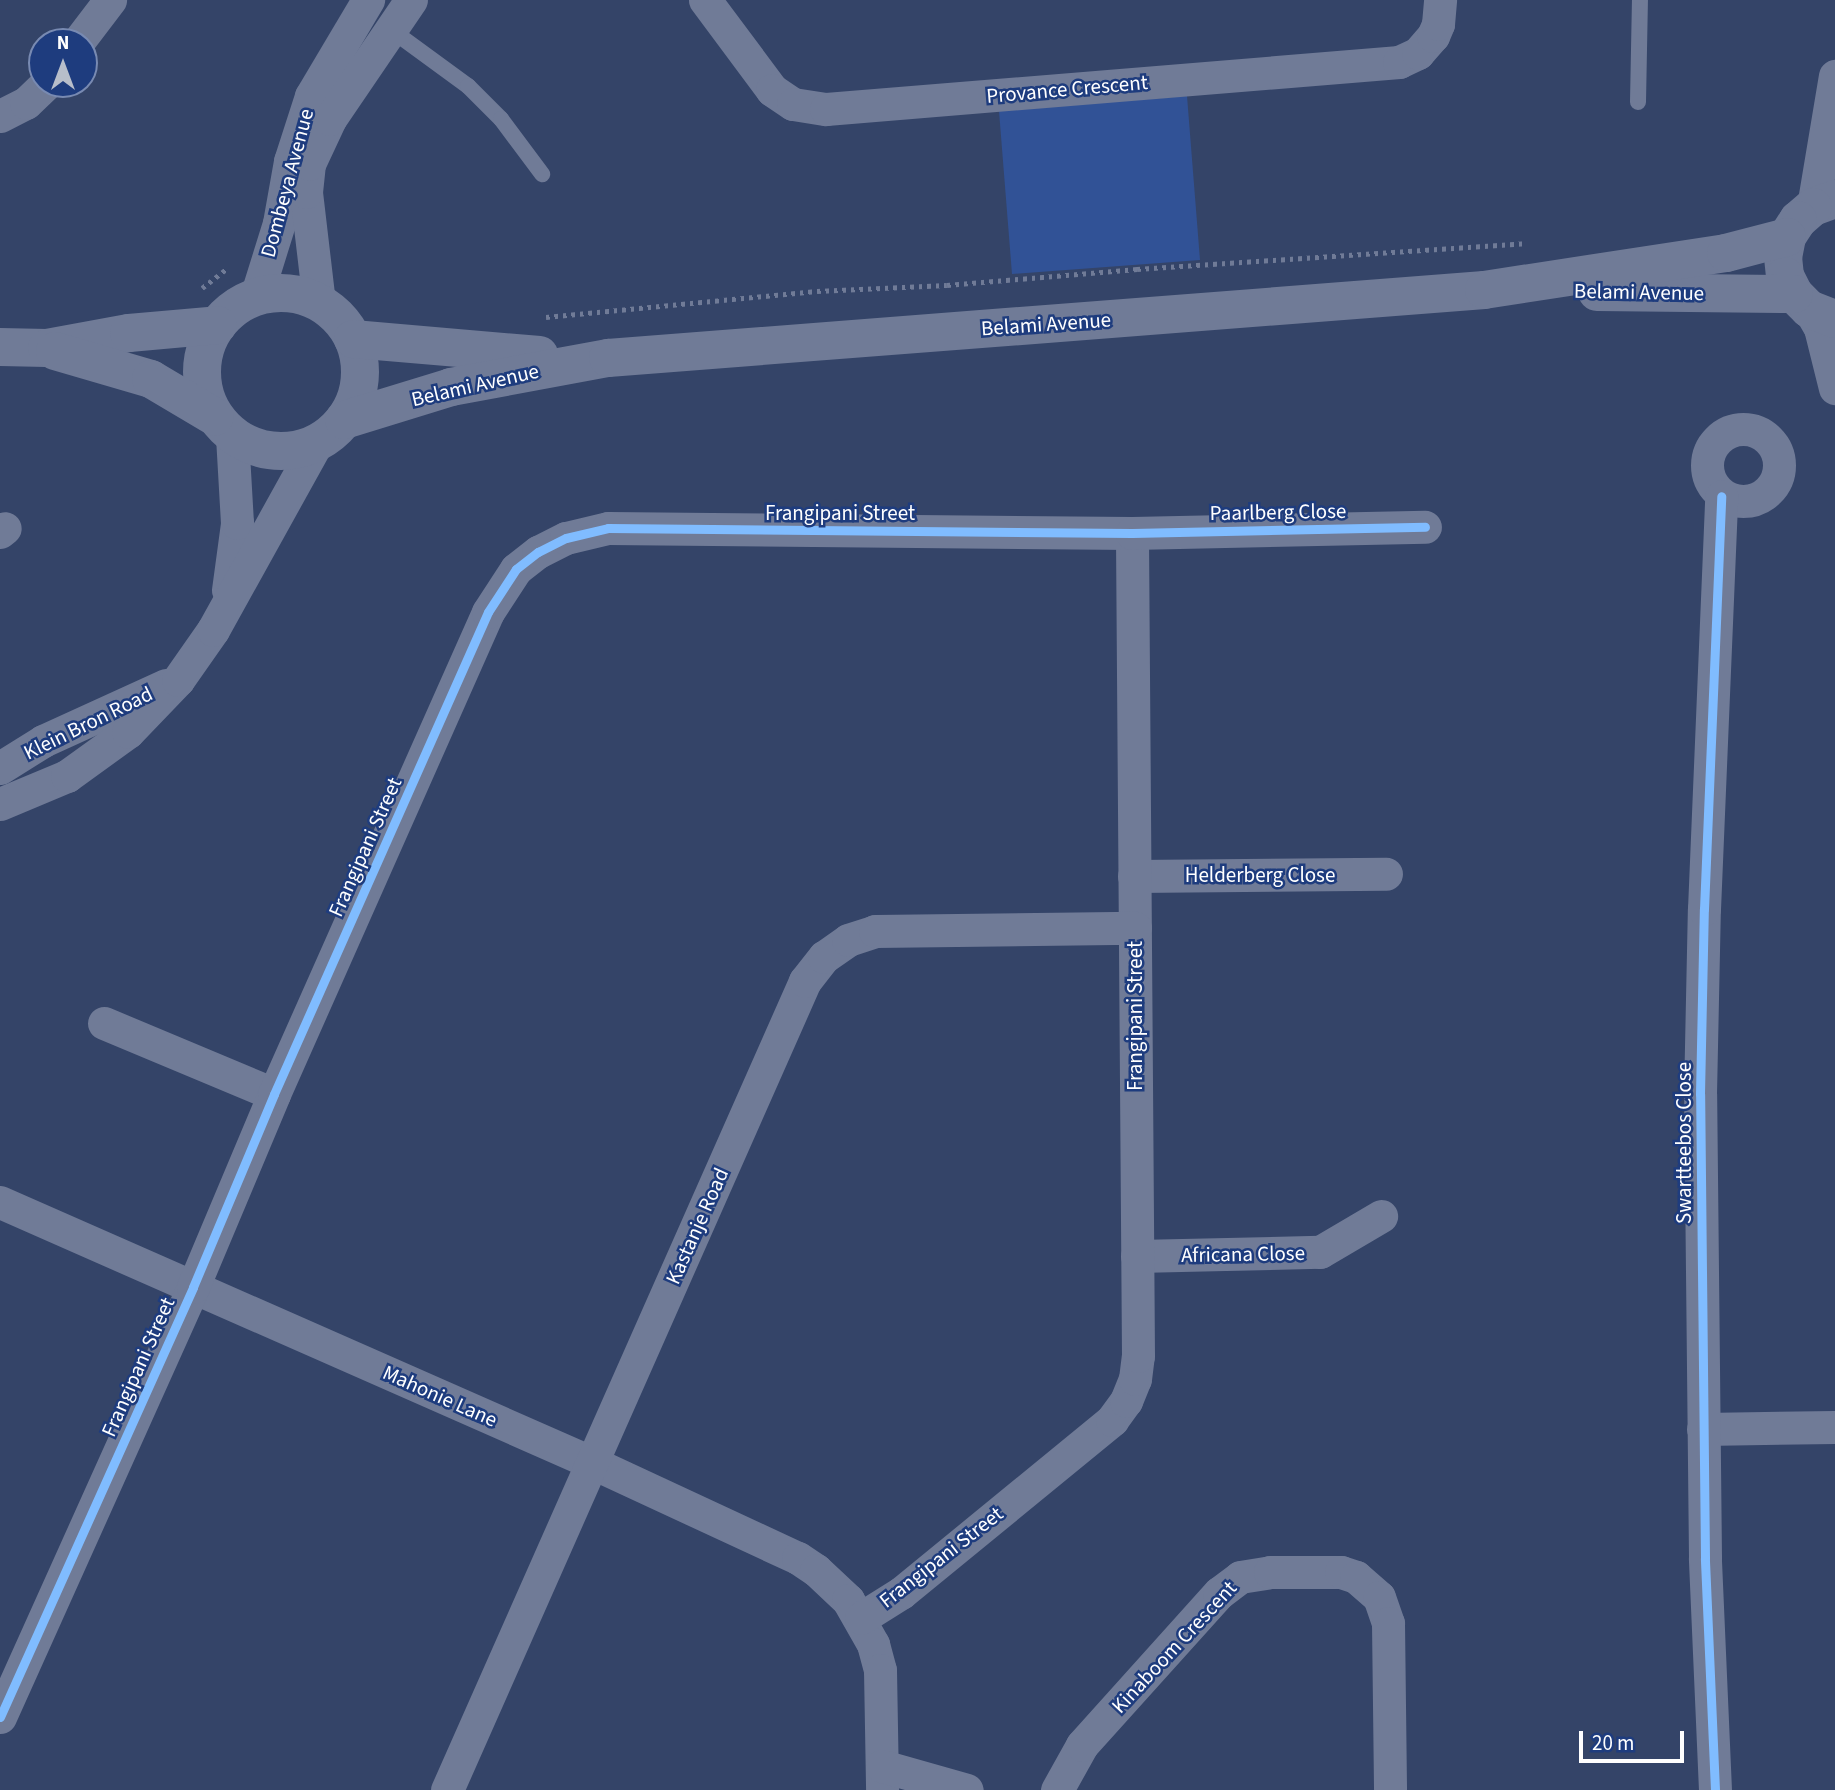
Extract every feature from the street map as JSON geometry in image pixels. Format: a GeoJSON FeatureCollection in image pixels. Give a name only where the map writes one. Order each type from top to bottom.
{"type":"FeatureCollection","features":[{"type":"Feature","properties":{"kind":"street"},"geometry":{"type":"LineString","coordinates":[[89,28],[110,0]]}},
{"type":"Feature","properties":{"kind":"street","name":"Dombeya Avenue"},"geometry":{"type":"LineString","coordinates":[[256,297],[279,223],[290,161],[311,96],[368,0]]}},
{"type":"Feature","properties":{"kind":"street","name":"Dombeya Avenue"},"geometry":{"type":"LineString","coordinates":[[319,303],[306,192],[309,164],[330,119],[411,0]]}},
{"type":"Feature","properties":{"kind":"street","name":"Provance Crescent"},"geometry":{"type":"LineString","coordinates":[[705,0],[772,90],[793,104],[826,109],[1399,62],[1418,53],[1433,36],[1438,24],[1440,0]]}},
{"type":"Feature","properties":{"kind":"street"},"geometry":{"type":"LineString","coordinates":[[1835,76],[1824,203],[1798,220],[1787,237],[1783,257],[1785,276],[1813,307],[1835,388]]}},
{"type":"Feature","properties":{"kind":"street"},"geometry":{"type":"LineString","coordinates":[[0,116],[31,98]]}},
{"type":"Feature","properties":{"kind":"street","name":"Belami Avenue"},"geometry":{"type":"LineString","coordinates":[[330,432],[451,387],[608,358],[1483,290],[1726,253],[1787,237]]}},
{"type":"Feature","properties":{"kind":"street","name":"Belami Avenue"},"geometry":{"type":"LineString","coordinates":[[1483,290],[1813,307]]}},
{"type":"Feature","properties":{"kind":"street"},"geometry":{"type":"LineString","coordinates":[[47,348],[151,379],[251,446],[273,451],[295,451],[330,432],[355,401],[360,381],[359,359],[353,339],[339,318],[319,303],[288,294],[256,297],[241,304],[218,325],[202,360],[206,399],[224,426]]}},
{"type":"Feature","properties":{"kind":"street"},"geometry":{"type":"LineString","coordinates":[[0,347],[47,348],[129,334],[218,325]]}},
{"type":"Feature","properties":{"kind":"street","name":"Belami Avenue"},"geometry":{"type":"LineString","coordinates":[[353,339],[516,355],[608,358]]}},
{"type":"Feature","properties":{"kind":"street","name":"Klein Bron Road"},"geometry":{"type":"LineString","coordinates":[[224,426],[237,523],[226,606]]}},
{"type":"Feature","properties":{"kind":"street","name":"Klein Bron Road"},"geometry":{"type":"LineString","coordinates":[[0,804],[67,776],[128,732],[178,680],[198,656],[330,432]]}},
{"type":"Feature","properties":{"kind":"street","name":"Swartteebos Close"},"geometry":{"type":"LineString","coordinates":[[1715,1790],[1703,1429],[1700,1081],[1721,496]]}},
{"type":"Feature","properties":{"kind":"street","name":"Paarlberg Close"},"geometry":{"type":"LineString","coordinates":[[1132,533],[1425,527]]}},
{"type":"Feature","properties":{"kind":"street","name":"Frangipani Street"},"geometry":{"type":"LineString","coordinates":[[0,1717],[193,1287],[274,1094],[488,611],[516,569],[538,552],[584,531],[608,528],[1132,533],[1138,1356],[1135,1379],[1126,1401],[1112,1420],[901,1593],[861,1618]]}},
{"type":"Feature","properties":{"kind":"street","name":"Klein Bron Road"},"geometry":{"type":"LineString","coordinates":[[0,768],[66,730],[178,680]]}},
{"type":"Feature","properties":{"kind":"street","name":"Helderberg Close"},"geometry":{"type":"LineString","coordinates":[[1134,876],[1386,874]]}},
{"type":"Feature","properties":{"kind":"street","name":"Kastanje Road"},"geometry":{"type":"LineString","coordinates":[[447,1790],[805,981],[824,957],[848,940],[876,930],[1135,928]]}},
{"type":"Feature","properties":{"kind":"street"},"geometry":{"type":"LineString","coordinates":[[104,1023],[274,1094]]}},
{"type":"Feature","properties":{"kind":"street","name":"Mahonie Lane"},"geometry":{"type":"LineString","coordinates":[[0,1202],[593,1463],[798,1558],[834,1584],[861,1618]]}},
{"type":"Feature","properties":{"kind":"street","name":"Africana Close"},"geometry":{"type":"LineString","coordinates":[[1137,1256],[1320,1252],[1381,1216]]}},
{"type":"Feature","properties":{"kind":"street"},"geometry":{"type":"LineString","coordinates":[[1703,1429],[1835,1427]]}},
{"type":"Feature","properties":{"kind":"street","name":"Kinaboom Crescent"},"geometry":{"type":"LineString","coordinates":[[1057,1790],[1082,1745],[1219,1593],[1240,1577],[1270,1572],[1341,1572],[1356,1577],[1378,1597],[1388,1623],[1390,1790]]}},
{"type":"Feature","properties":{"kind":"street"},"geometry":{"type":"LineString","coordinates":[[861,1618],[880,1670],[882,1778],[968,1790]]}},
{"type":"Feature","properties":{"kind":"lane"},"geometry":{"type":"LineString","coordinates":[[1638,102],[1640,0]]}},
{"type":"Feature","properties":{"kind":"lane"},"geometry":{"type":"LineString","coordinates":[[390,29],[477,94],[501,119],[542,174]]}},
{"type":"Feature","properties":{"kind":"path"},"geometry":{"type":"LineString","coordinates":[[543,317],[817,291],[947,285],[1137,269],[1540,243]]}},
{"type":"Feature","properties":{"kind":"path"},"geometry":{"type":"LineString","coordinates":[[192,293],[211,284],[229,267]]}},
{"type":"Feature","properties":{"kind":"shaded area"},"geometry":{"type":"Polygon","coordinates":[[[1187,96],[1200,260],[1012,274],[999,111],[1187,96]]]}},
{"type":"Feature","properties":{"kind":"cycle path"},"geometry":{"type":"LineString","coordinates":[[1715,1790],[1705,1558],[1700,1094],[1704,909],[1721,496]]}},
{"type":"Feature","properties":{"kind":"cycle path"},"geometry":{"type":"LineString","coordinates":[[0,1717],[193,1287],[274,1094],[488,612],[516,569],[538,552],[566,538],[608,528],[1132,533],[1425,527]]}}]}
